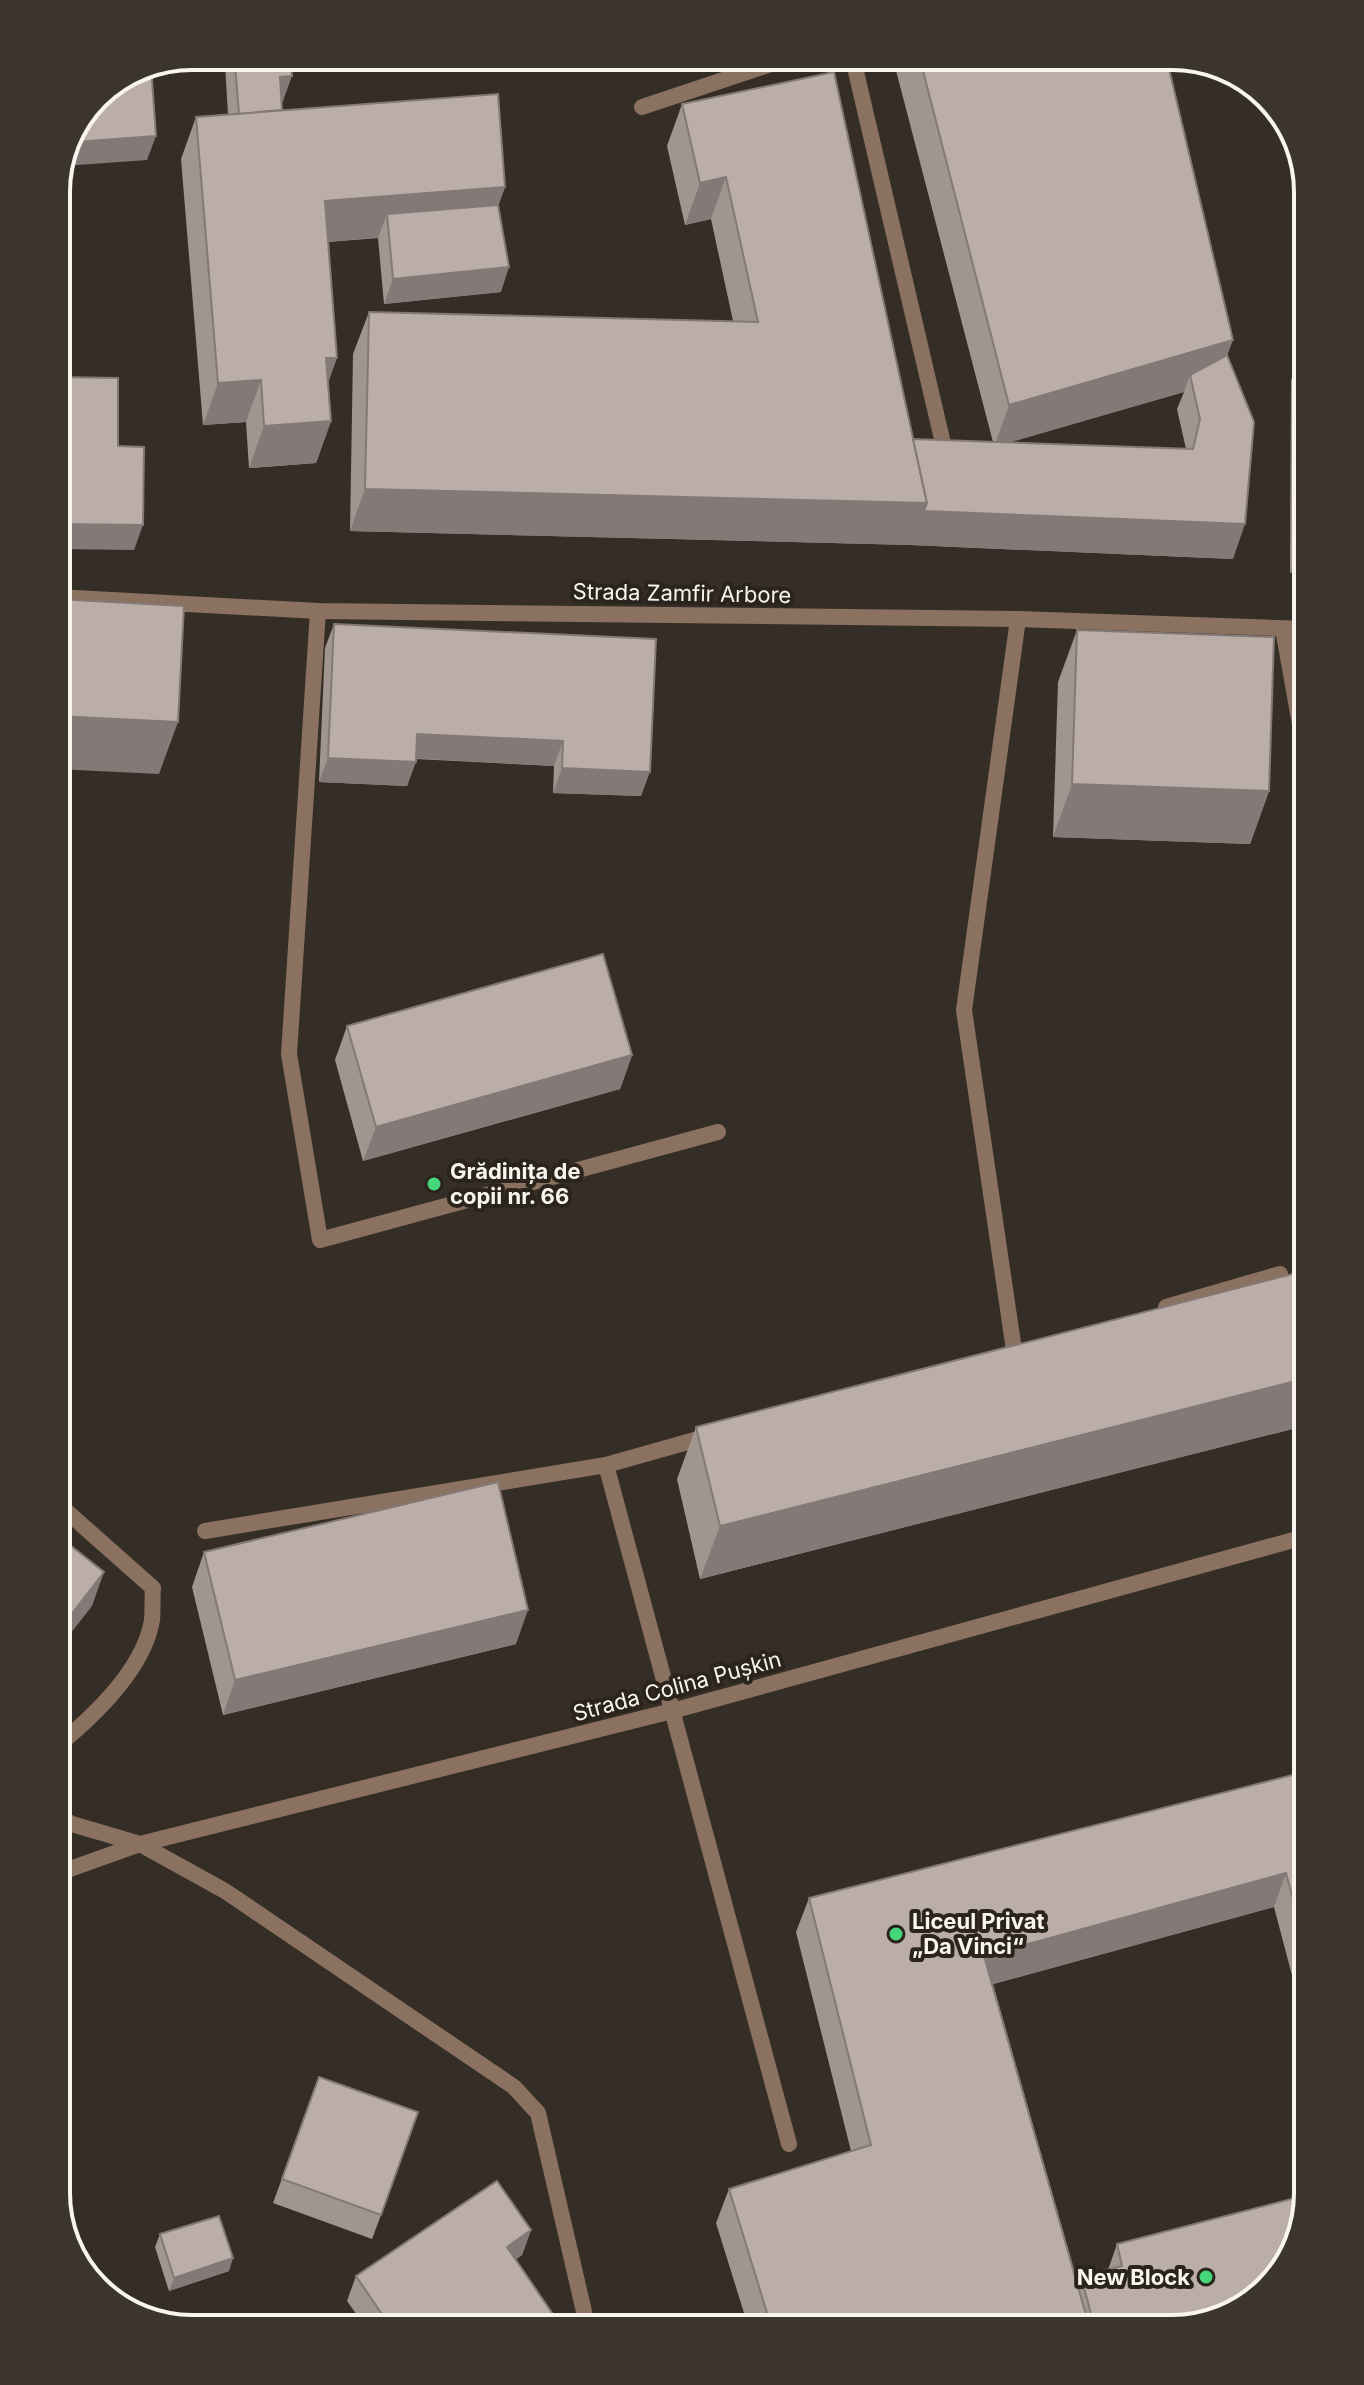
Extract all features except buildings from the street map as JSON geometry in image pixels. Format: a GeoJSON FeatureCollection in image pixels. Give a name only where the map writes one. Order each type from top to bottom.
{"type":"FeatureCollection","features":[{"type":"Feature","properties":{"kind":"street"},"geometry":{"type":"LineString","coordinates":[[642,107],[753,70]]}},
{"type":"Feature","properties":{"kind":"street"},"geometry":{"type":"LineString","coordinates":[[856,70],[942,439]]}},
{"type":"Feature","properties":{"kind":"street","name":"Strada Zamfir Arbore"},"geometry":{"type":"LineString","coordinates":[[70,598],[318,611],[1018,619],[1294,629]]}},
{"type":"Feature","properties":{"kind":"street"},"geometry":{"type":"LineString","coordinates":[[318,611],[289,1054],[320,1240],[718,1132]]}},
{"type":"Feature","properties":{"kind":"street"},"geometry":{"type":"LineString","coordinates":[[1014,1350],[964,1010],[1018,619]]}},
{"type":"Feature","properties":{"kind":"street"},"geometry":{"type":"LineString","coordinates":[[1283,629],[1294,691]]}},
{"type":"Feature","properties":{"kind":"street"},"geometry":{"type":"LineString","coordinates":[[1147,1312],[1280,1274]]}},
{"type":"Feature","properties":{"kind":"street"},"geometry":{"type":"LineString","coordinates":[[205,1531],[606,1465],[727,1431]]}},
{"type":"Feature","properties":{"kind":"street"},"geometry":{"type":"LineString","coordinates":[[606,1465],[789,2144]]}},
{"type":"Feature","properties":{"kind":"street"},"geometry":{"type":"LineString","coordinates":[[70,1514],[153,1588],[152,1622],[137,1659],[112,1695],[70,1734]]}},
{"type":"Feature","properties":{"kind":"street","name":"Strada Colina Pușkin"},"geometry":{"type":"LineString","coordinates":[[70,1869],[140,1844],[672,1711],[1294,1540]]}},
{"type":"Feature","properties":{"kind":"street"},"geometry":{"type":"LineString","coordinates":[[70,1823],[140,1844],[225,1891],[514,2087],[538,2113],[585,2315]]}},
{"type":"Feature","properties":{"kind":"place","name":"Grădinița de copii nr. 66"},"geometry":{"type":"Point","coordinates":[434,1184]}},
{"type":"Feature","properties":{"kind":"place","name":"Liceul Privat „Da Vinci“"},"geometry":{"type":"Point","coordinates":[896,1934]}},
{"type":"Feature","properties":{"kind":"place","name":"New Block"},"geometry":{"type":"Point","coordinates":[1206,2277]}}]}
